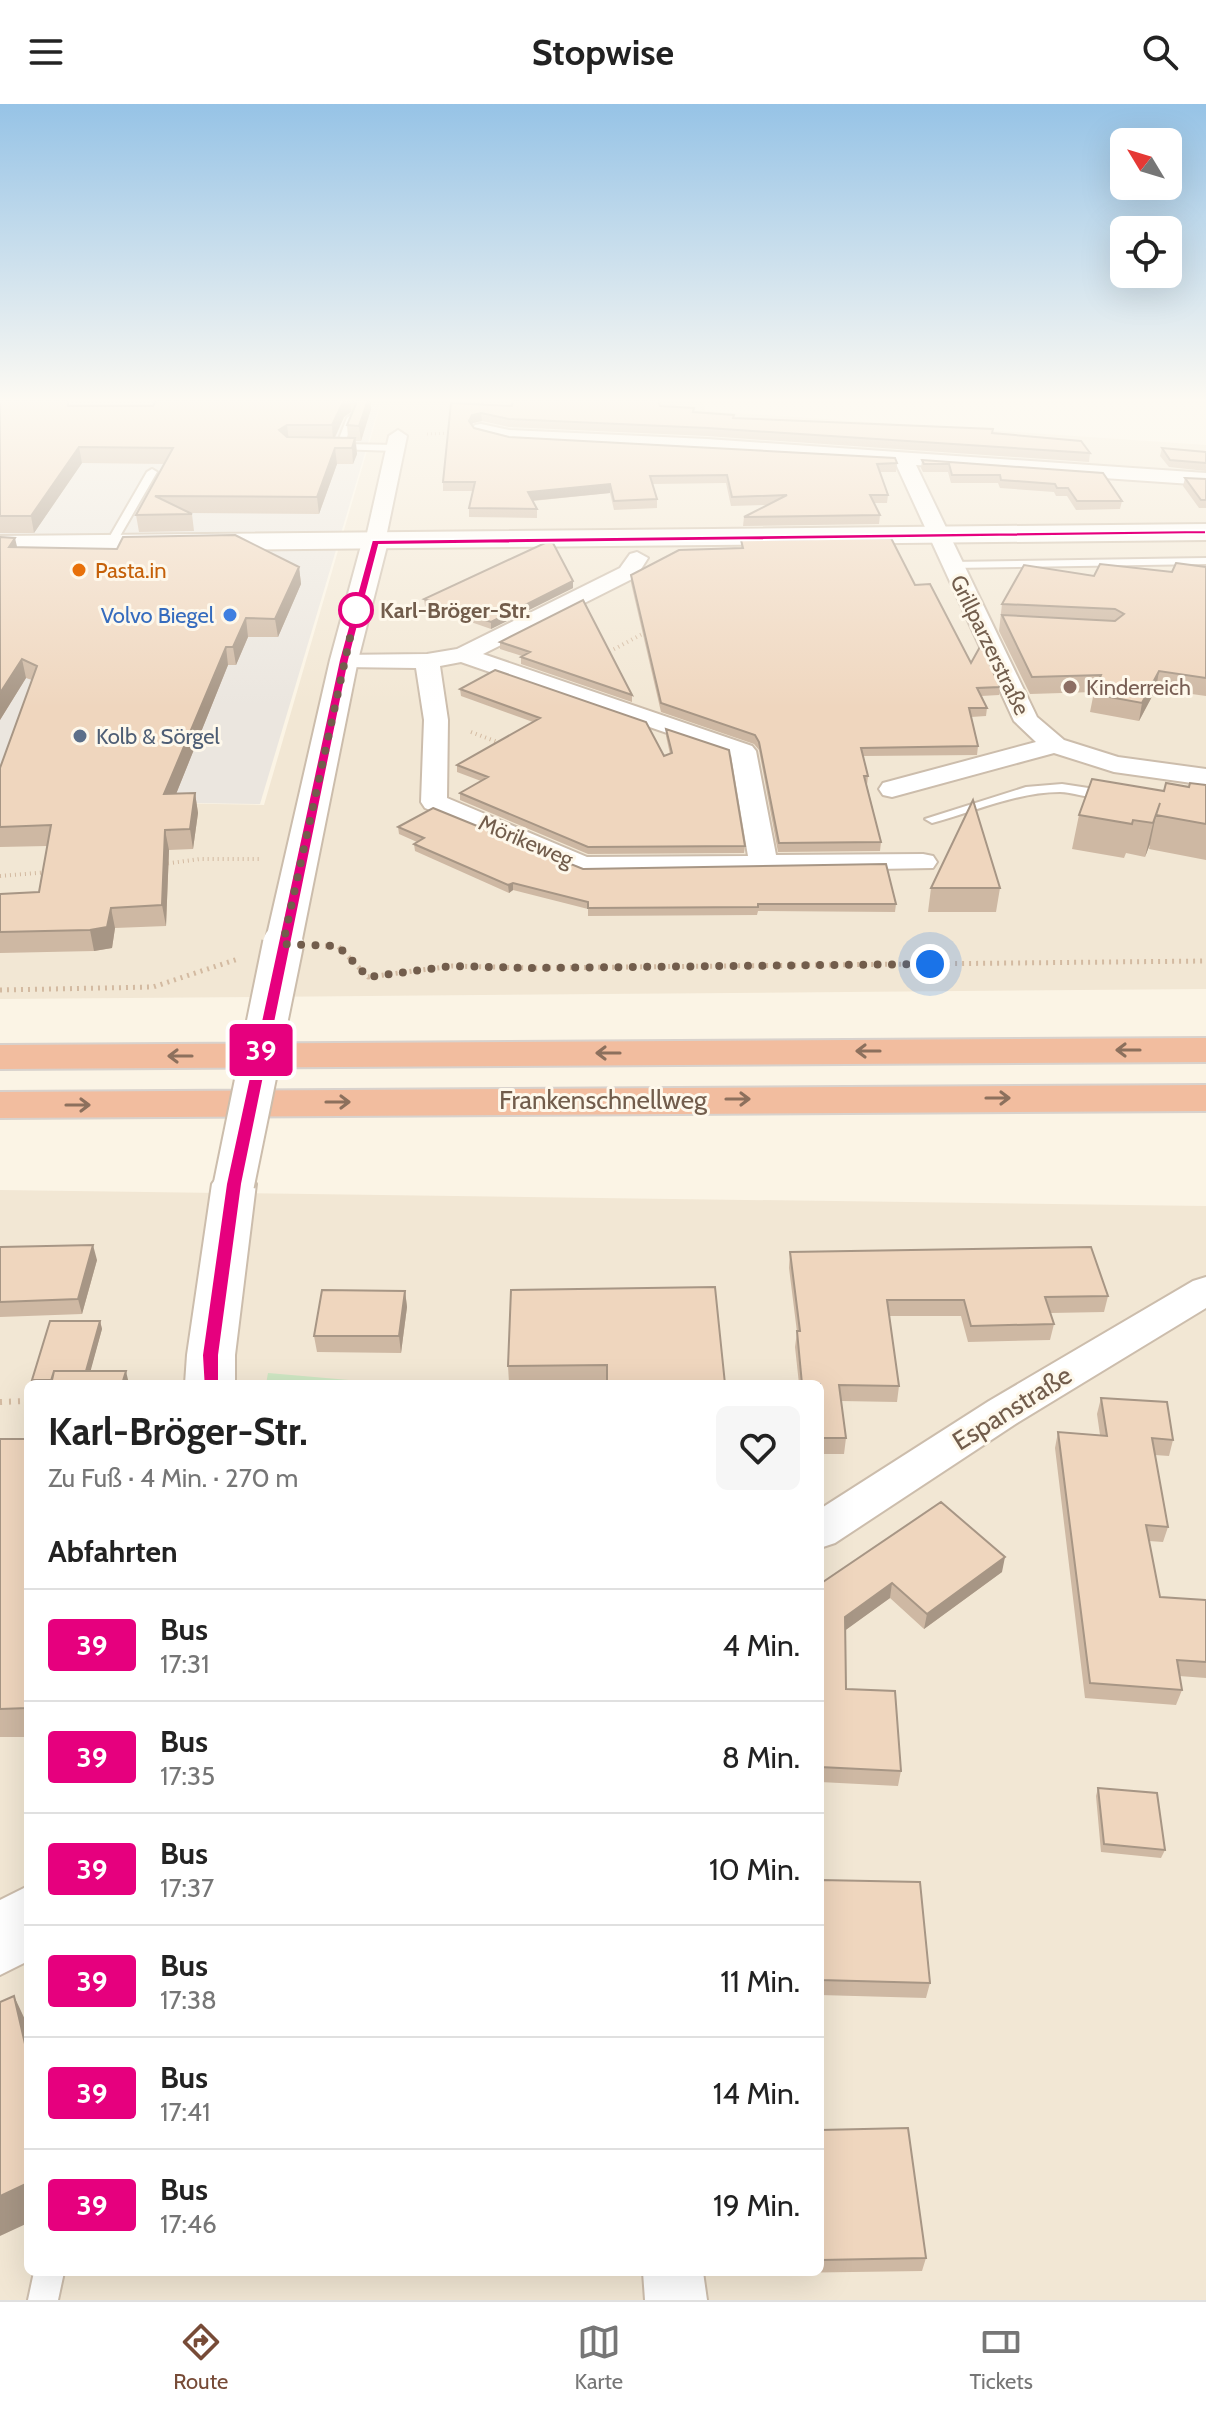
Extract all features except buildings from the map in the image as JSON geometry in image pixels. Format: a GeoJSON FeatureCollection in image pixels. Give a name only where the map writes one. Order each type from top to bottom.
{"type":"FeatureCollection","features":[{"type":"Feature","properties":{"kind":"highway","name":"Frankenschnellweg"},"geometry":{"type":"LineString","coordinates":[[0,1057],[1206,1050]]}},
{"type":"Feature","properties":{"kind":"highway","name":"Frankenschnellweg"},"geometry":{"type":"LineString","coordinates":[[0,1105],[1206,1098]]}},
{"type":"Feature","properties":{"kind":"main road"},"geometry":{"type":"LineString","coordinates":[[0,544],[1206,532]]}},
{"type":"Feature","properties":{"kind":"main road"},"geometry":{"type":"LineString","coordinates":[[210,1380],[234,1184],[344,660],[375,542]]}},
{"type":"Feature","properties":{"kind":"street"},"geometry":{"type":"LineString","coordinates":[[375,542],[384,502]]}},
{"type":"Feature","properties":{"kind":"street","name":"Grillparzerstraße"},"geometry":{"type":"LineString","coordinates":[[924,502],[951,565],[986,625],[1026,721],[1055,745]]}},
{"type":"Feature","properties":{"kind":"street"},"geometry":{"type":"LineString","coordinates":[[344,660],[427,661],[463,655],[628,572],[637,558]]}},
{"type":"Feature","properties":{"kind":"street"},"geometry":{"type":"LineString","coordinates":[[463,655],[743,751],[763,863]]}},
{"type":"Feature","properties":{"kind":"street","name":"Mörikeweg"},"geometry":{"type":"LineString","coordinates":[[427,661],[436,720],[434,802],[583,866],[923,862]]}},
{"type":"Feature","properties":{"kind":"street"},"geometry":{"type":"LineString","coordinates":[[892,789],[1055,745],[1114,764],[1206,777]]}},
{"type":"Feature","properties":{"kind":"street","name":"Espanstraße"},"geometry":{"type":"LineString","coordinates":[[824,1528],[1003,1412],[1206,1290]]}},
{"type":"Feature","properties":{"kind":"street"},"geometry":{"type":"LineString","coordinates":[[673,2276],[676,2300]]}},
{"type":"Feature","properties":{"kind":"lane"},"geometry":{"type":"LineString","coordinates":[[111,543],[134,502]]}},
{"type":"Feature","properties":{"kind":"lane"},"geometry":{"type":"LineString","coordinates":[[951,565],[1206,561]]}},
{"type":"Feature","properties":{"kind":"lane"},"geometry":{"type":"LineString","coordinates":[[932,819],[1031,790],[1062,788],[1119,797]]}},
{"type":"Feature","properties":{"kind":"lane"},"geometry":{"type":"LineString","coordinates":[[43,2300],[48,2276]]}},
{"type":"Feature","properties":{"kind":"path"},"geometry":{"type":"LineString","coordinates":[[548,684],[655,627]]}},
{"type":"Feature","properties":{"kind":"path"},"geometry":{"type":"LineString","coordinates":[[436,720],[509,747]]}},
{"type":"Feature","properties":{"kind":"path"},"geometry":{"type":"LineString","coordinates":[[161,864],[200,859],[301,859]]}},
{"type":"Feature","properties":{"kind":"path"},"geometry":{"type":"LineString","coordinates":[[0,876],[61,871]]}},
{"type":"Feature","properties":{"kind":"path"},"geometry":{"type":"LineString","coordinates":[[0,990],[153,987],[283,944],[338,946],[368,977],[452,966],[532,968],[1206,961]]}},
{"type":"Feature","properties":{"kind":"path"},"geometry":{"type":"LineString","coordinates":[[0,1402],[24,1401]]}},
{"type":"Feature","properties":{"kind":"shaded area"},"geometry":{"type":"Polygon","coordinates":[[[0,502],[350,502],[260,804],[0,800],[0,502]]]}},
{"type":"Feature","properties":{"kind":"shaded area"},"geometry":{"type":"Polygon","coordinates":[[[352,502],[1206,502],[1206,989],[0,999],[0,800],[264,805],[352,502]]]}},
{"type":"Feature","properties":{"kind":"shaded area"},"geometry":{"type":"Polygon","coordinates":[[[0,1190],[1206,1206],[1206,2300],[0,2300],[0,1190]]]}},
{"type":"Feature","properties":{"kind":"green space"},"geometry":{"type":"Polygon","coordinates":[[[268,1373],[349,1380],[267,1380],[268,1373]]]}},
{"type":"Feature","properties":{"kind":"bus line","name":"39"},"geometry":{"type":"LineString","coordinates":[[210,1380],[234,1184],[344,660],[375,542],[1206,532]]}},
{"type":"Feature","properties":{"kind":"place","name":"Pasta.in"},"geometry":{"type":"Point","coordinates":[79,570]}},
{"type":"Feature","properties":{"kind":"place","name":"Karl-Bröger-Str."},"geometry":{"type":"Point","coordinates":[356,610]}},
{"type":"Feature","properties":{"kind":"place","name":"Volvo Biegel"},"geometry":{"type":"Point","coordinates":[230,615]}},
{"type":"Feature","properties":{"kind":"place","name":"Kinderreich"},"geometry":{"type":"Point","coordinates":[1070,687]}},
{"type":"Feature","properties":{"kind":"place","name":"Kolb & Sörgel"},"geometry":{"type":"Point","coordinates":[80,736]}},
{"type":"Feature","properties":{"kind":"route"},"geometry":{"type":"LineString","coordinates":[[356,610],[283,944],[338,946],[368,977],[452,966],[930,964]]}}]}
